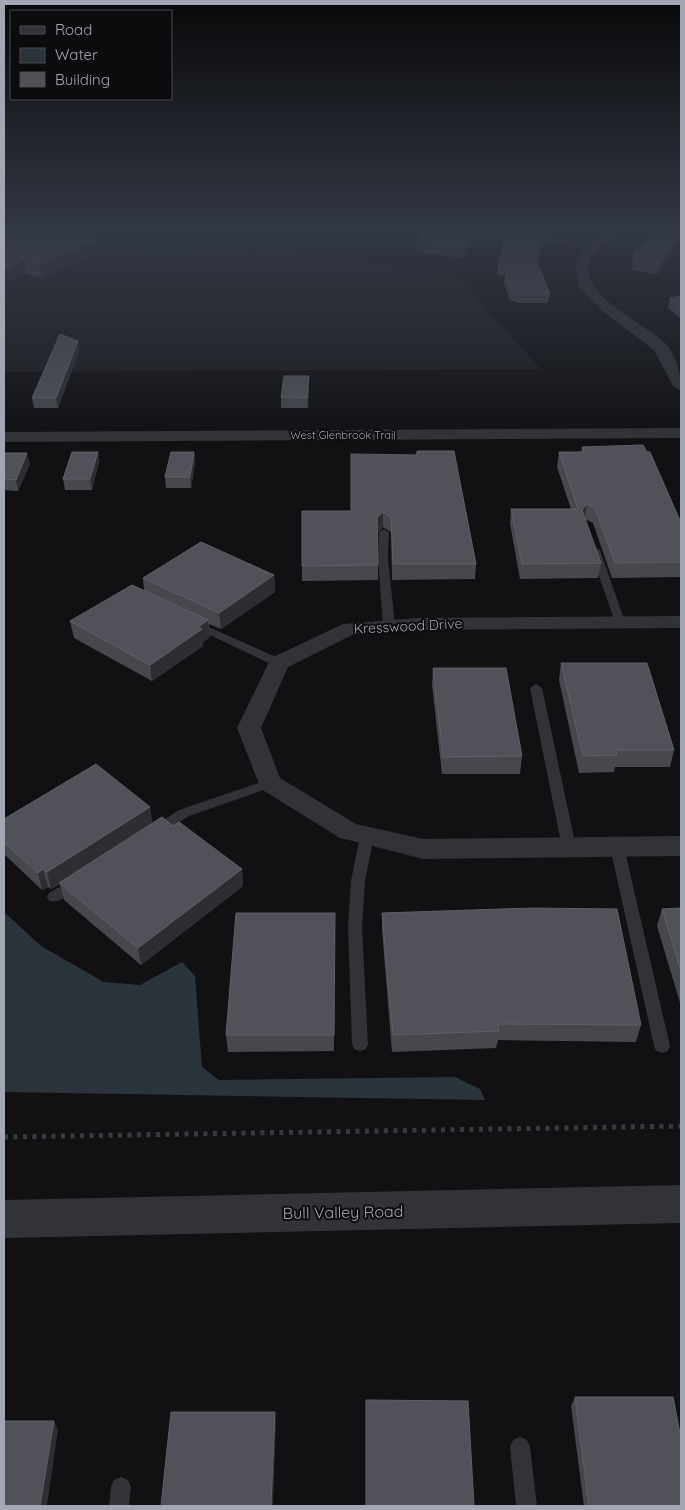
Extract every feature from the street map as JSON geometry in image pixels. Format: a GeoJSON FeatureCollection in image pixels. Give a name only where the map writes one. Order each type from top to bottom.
{"type":"FeatureCollection","features":[{"type":"Feature","properties":{"kind":"street"},"geometry":{"type":"LineString","coordinates":[[601,301],[660,347],[681,386]]}},
{"type":"Feature","properties":{"kind":"street","name":"West Glenbrook Trail"},"geometry":{"type":"LineString","coordinates":[[4,437],[681,433]]}},
{"type":"Feature","properties":{"kind":"street","name":"Kresswood Drive"},"geometry":{"type":"LineString","coordinates":[[279,663],[350,628],[681,622]]}},
{"type":"Feature","properties":{"kind":"street"},"geometry":{"type":"LineString","coordinates":[[279,663],[249,728],[270,783],[349,831],[423,849],[681,846]]}},
{"type":"Feature","properties":{"kind":"street","name":"Bull Valley Road"},"geometry":{"type":"LineString","coordinates":[[4,1219],[681,1204]]}},
{"type":"Feature","properties":{"kind":"lane"},"geometry":{"type":"LineString","coordinates":[[384,532],[383,558],[389,626]]}},
{"type":"Feature","properties":{"kind":"lane"},"geometry":{"type":"LineString","coordinates":[[592,542],[620,622]]}},
{"type":"Feature","properties":{"kind":"lane"},"geometry":{"type":"LineString","coordinates":[[182,618],[279,663]]}},
{"type":"Feature","properties":{"kind":"lane"},"geometry":{"type":"LineString","coordinates":[[536,688],[569,847]]}},
{"type":"Feature","properties":{"kind":"lane"},"geometry":{"type":"LineString","coordinates":[[143,839],[184,813],[270,783]]}},
{"type":"Feature","properties":{"kind":"lane"},"geometry":{"type":"LineString","coordinates":[[360,1044],[355,928],[358,881],[367,836]]}},
{"type":"Feature","properties":{"kind":"lane"},"geometry":{"type":"LineString","coordinates":[[617,847],[662,1046]]}},
{"type":"Feature","properties":{"kind":"lane"},"geometry":{"type":"LineString","coordinates":[[54,897],[86,876]]}},
{"type":"Feature","properties":{"kind":"lane"},"geometry":{"type":"LineString","coordinates":[[520,1448],[527,1506]]}},
{"type":"Feature","properties":{"kind":"path"},"geometry":{"type":"LineString","coordinates":[[4,1136],[681,1126]]}},
{"type":"Feature","properties":{"kind":"shaded area"},"geometry":{"type":"Polygon","coordinates":[[[4,301],[480,301],[541,369],[4,372],[4,301]]]}},
{"type":"Feature","properties":{"kind":"water"},"geometry":{"type":"Polygon","coordinates":[[[4,912],[41,946],[104,982],[140,985],[182,962],[195,976],[202,1067],[219,1080],[455,1077],[480,1089],[485,1100],[4,1092],[4,912]]]}},
{"type":"Feature","properties":{"kind":"building"},"geometry":{"type":"Polygon","coordinates":[[[674,301],[681,301],[681,308],[674,301]]]}},
{"type":"Feature","properties":{"kind":"building"},"geometry":{"type":"Polygon","coordinates":[[[60,334],[78,341],[56,398],[32,398],[60,334]]]}},
{"type":"Feature","properties":{"kind":"building"},"geometry":{"type":"Polygon","coordinates":[[[284,376],[309,376],[307,398],[281,397],[284,376]]]}},
{"type":"Feature","properties":{"kind":"building"},"geometry":{"type":"Polygon","coordinates":[[[643,445],[647,452],[650,452],[681,523],[681,562],[615,563],[595,508],[587,504],[582,510],[601,563],[522,564],[511,509],[578,509],[559,452],[584,452],[582,447],[643,445]]]}},
{"type":"Feature","properties":{"kind":"building"},"geometry":{"type":"Polygon","coordinates":[[[417,451],[454,451],[476,564],[393,564],[391,517],[383,512],[377,517],[378,565],[302,566],[302,511],[351,511],[351,454],[417,455],[417,451]]]}},
{"type":"Feature","properties":{"kind":"building"},"geometry":{"type":"Polygon","coordinates":[[[72,452],[98,452],[90,479],[63,479],[72,452]]]}},
{"type":"Feature","properties":{"kind":"building"},"geometry":{"type":"Polygon","coordinates":[[[171,452],[194,452],[190,477],[165,477],[171,452]]]}},
{"type":"Feature","properties":{"kind":"building"},"geometry":{"type":"Polygon","coordinates":[[[4,453],[27,453],[16,480],[4,479],[4,453]]]}},
{"type":"Feature","properties":{"kind":"building"},"geometry":{"type":"Polygon","coordinates":[[[201,542],[274,575],[219,613],[143,578],[201,542]]]}},
{"type":"Feature","properties":{"kind":"building"},"geometry":{"type":"Polygon","coordinates":[[[132,585],[208,620],[198,627],[202,629],[150,665],[70,621],[132,585]]]}},
{"type":"Feature","properties":{"kind":"building"},"geometry":{"type":"Polygon","coordinates":[[[561,663],[647,663],[674,750],[616,750],[617,755],[583,756],[561,663]]]}},
{"type":"Feature","properties":{"kind":"building"},"geometry":{"type":"Polygon","coordinates":[[[433,668],[506,668],[522,756],[443,757],[433,668]]]}},
{"type":"Feature","properties":{"kind":"building"},"geometry":{"type":"Polygon","coordinates":[[[96,764],[150,807],[47,872],[43,869],[38,873],[4,842],[4,819],[96,764]]]}},
{"type":"Feature","properties":{"kind":"building"},"geometry":{"type":"Polygon","coordinates":[[[162,817],[173,826],[179,822],[242,869],[138,948],[59,883],[162,817]]]}},
{"type":"Feature","properties":{"kind":"building"},"geometry":{"type":"Polygon","coordinates":[[[532,908],[617,909],[641,1025],[498,1024],[499,1031],[393,1035],[382,913],[532,908]]]}},
{"type":"Feature","properties":{"kind":"building"},"geometry":{"type":"Polygon","coordinates":[[[681,908],[681,971],[662,909],[681,908]]]}},
{"type":"Feature","properties":{"kind":"building"},"geometry":{"type":"Polygon","coordinates":[[[236,913],[335,913],[334,1035],[226,1035],[236,913]]]}},
{"type":"Feature","properties":{"kind":"building"},"geometry":{"type":"Polygon","coordinates":[[[575,1397],[673,1397],[681,1438],[681,1506],[589,1506],[575,1397]]]}},
{"type":"Feature","properties":{"kind":"building"},"geometry":{"type":"Polygon","coordinates":[[[366,1400],[468,1401],[474,1506],[366,1506],[366,1400]]]}},
{"type":"Feature","properties":{"kind":"building"},"geometry":{"type":"Polygon","coordinates":[[[171,1412],[275,1412],[271,1506],[161,1506],[171,1412]]]}},
{"type":"Feature","properties":{"kind":"building"},"geometry":{"type":"Polygon","coordinates":[[[4,1421],[54,1421],[40,1506],[4,1506],[4,1421]]]}}]}
